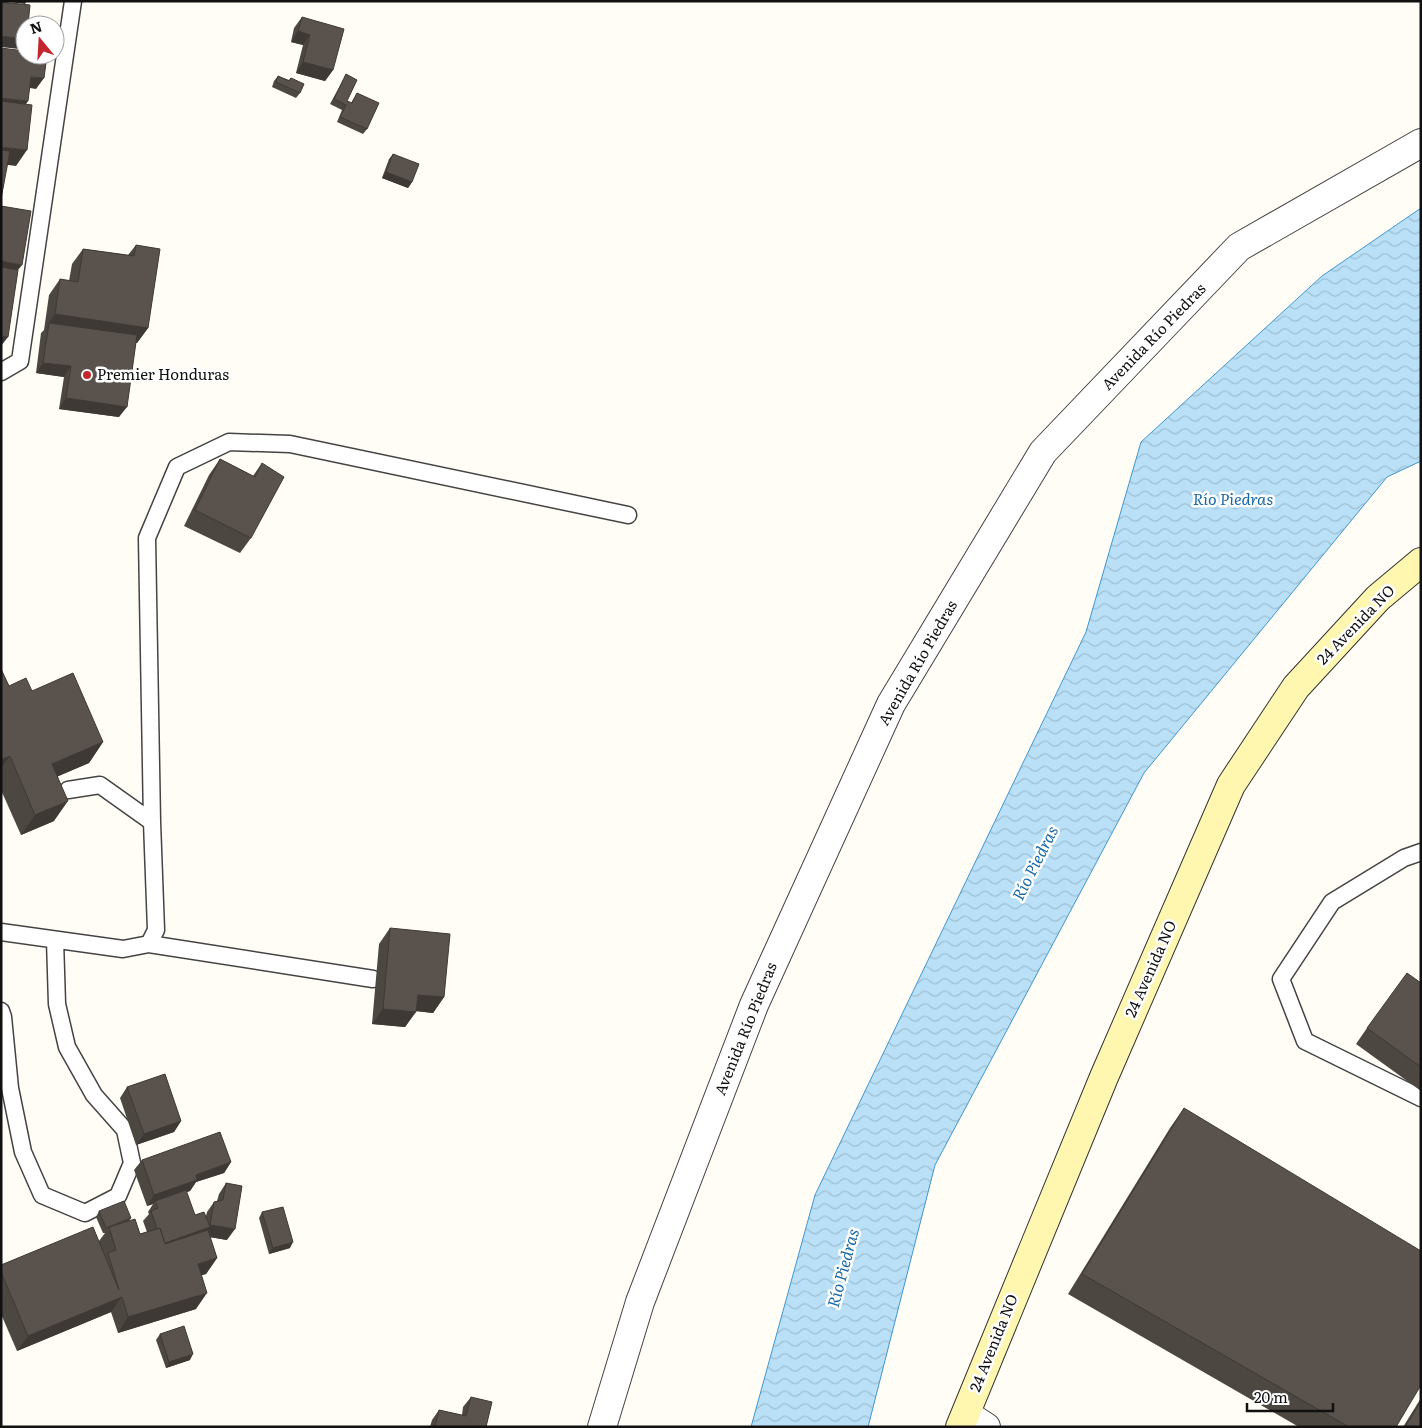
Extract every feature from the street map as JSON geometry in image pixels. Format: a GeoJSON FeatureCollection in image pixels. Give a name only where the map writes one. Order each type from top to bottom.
{"type":"FeatureCollection","features":[{"type":"Feature","properties":{"kind":"street","name":"Avenida Río Piedras"},"geometry":{"type":"LineString","coordinates":[[602,1427],[640,1302],[766,978],[891,704],[1043,452],[1239,247],[1421,143]]}},
{"type":"Feature","properties":{"kind":"street","name":"24 Avenida NO"},"geometry":{"type":"LineString","coordinates":[[971,1422],[1104,1077],[1231,786],[1296,687],[1378,598],[1421,562]]}},
{"type":"Feature","properties":{"kind":"lane"},"geometry":{"type":"LineString","coordinates":[[1,372],[20,361],[73,1]]}},
{"type":"Feature","properties":{"kind":"lane"},"geometry":{"type":"LineString","coordinates":[[149,944],[156,930],[157,914],[152,822],[147,538],[177,467],[229,442],[290,444],[628,515]]}},
{"type":"Feature","properties":{"kind":"lane"},"geometry":{"type":"LineString","coordinates":[[68,790],[100,785],[152,822]]}},
{"type":"Feature","properties":{"kind":"lane"},"geometry":{"type":"LineString","coordinates":[[1421,852],[1404,858],[1332,902],[1281,979],[1305,1041],[1421,1098]]}},
{"type":"Feature","properties":{"kind":"lane"},"geometry":{"type":"LineString","coordinates":[[1,932],[123,949],[149,944],[373,979]]}},
{"type":"Feature","properties":{"kind":"lane"},"geometry":{"type":"LineString","coordinates":[[1,1011],[10,1088],[23,1152],[42,1195],[85,1213],[118,1196],[132,1163],[125,1130],[94,1095],[67,1047],[57,1004],[55,940]]}},
{"type":"Feature","properties":{"kind":"water","name":"Río Piedras"},"geometry":{"type":"Polygon","coordinates":[[[1421,208],[1421,461],[1387,477],[1144,773],[935,1165],[868,1427],[751,1427],[815,1195],[1086,632],[1141,442],[1322,276],[1421,208]]]}},
{"type":"Feature","properties":{"kind":"building"},"geometry":{"type":"Polygon","coordinates":[[[1,2],[30,5],[29,15],[15,15],[15,38],[1,36],[1,2]]]}},
{"type":"Feature","properties":{"kind":"building"},"geometry":{"type":"Polygon","coordinates":[[[302,17],[344,29],[333,70],[303,62],[310,35],[298,31],[302,17]]]}},
{"type":"Feature","properties":{"kind":"building"},"geometry":{"type":"Polygon","coordinates":[[[1,48],[15,50],[15,65],[46,65],[44,78],[31,77],[28,101],[1,98],[1,48]]]}},
{"type":"Feature","properties":{"kind":"building"},"geometry":{"type":"Polygon","coordinates":[[[346,74],[357,80],[347,101],[352,103],[357,93],[379,103],[367,129],[340,117],[346,105],[334,99],[346,74]]]}},
{"type":"Feature","properties":{"kind":"building"},"geometry":{"type":"Polygon","coordinates":[[[278,76],[289,81],[291,78],[304,84],[300,93],[276,82],[278,76]]]}},
{"type":"Feature","properties":{"kind":"building"},"geometry":{"type":"Polygon","coordinates":[[[1,101],[32,105],[27,150],[1,147],[1,101]]]}},
{"type":"Feature","properties":{"kind":"building"},"geometry":{"type":"Polygon","coordinates":[[[1,150],[10,151],[1,199],[1,150]]]}},
{"type":"Feature","properties":{"kind":"building"},"geometry":{"type":"Polygon","coordinates":[[[393,154],[419,164],[412,182],[386,172],[393,154]]]}},
{"type":"Feature","properties":{"kind":"building"},"geometry":{"type":"Polygon","coordinates":[[[1,206],[31,211],[22,265],[1,261],[1,206]]]}},
{"type":"Feature","properties":{"kind":"building"},"geometry":{"type":"Polygon","coordinates":[[[136,245],[160,249],[148,328],[55,314],[60,279],[78,282],[83,249],[134,256],[136,245]]]}},
{"type":"Feature","properties":{"kind":"building"},"geometry":{"type":"Polygon","coordinates":[[[1,267],[18,270],[8,337],[1,336],[1,267]]]}},
{"type":"Feature","properties":{"kind":"building","name":"Premier Honduras"},"geometry":{"type":"Polygon","coordinates":[[[49,323],[137,335],[127,407],[66,398],[71,366],[43,363],[49,323]]]}},
{"type":"Feature","properties":{"kind":"building"},"geometry":{"type":"Polygon","coordinates":[[[220,459],[255,477],[262,463],[284,477],[251,538],[195,510],[220,459]]]}},
{"type":"Feature","properties":{"kind":"building"},"geometry":{"type":"Polygon","coordinates":[[[1,669],[9,686],[26,678],[32,691],[73,673],[103,742],[52,764],[68,801],[35,815],[10,756],[1,760],[1,669]]]}},
{"type":"Feature","properties":{"kind":"building"},"geometry":{"type":"Polygon","coordinates":[[[390,928],[450,934],[444,997],[418,995],[416,1012],[383,1009],[390,928]]]}},
{"type":"Feature","properties":{"kind":"building"},"geometry":{"type":"Polygon","coordinates":[[[1407,973],[1421,983],[1421,1067],[1367,1028],[1407,973]]]}},
{"type":"Feature","properties":{"kind":"building"},"geometry":{"type":"Polygon","coordinates":[[[165,1074],[181,1121],[144,1134],[127,1087],[165,1074]]]}},
{"type":"Feature","properties":{"kind":"building"},"geometry":{"type":"Polygon","coordinates":[[[1184,1108],[1421,1251],[1421,1385],[1396,1427],[1349,1427],[1082,1274],[1184,1108]]]}},
{"type":"Feature","properties":{"kind":"building"},"geometry":{"type":"Polygon","coordinates":[[[220,1132],[231,1162],[196,1175],[197,1180],[154,1195],[142,1160],[220,1132]]]}},
{"type":"Feature","properties":{"kind":"building"},"geometry":{"type":"Polygon","coordinates":[[[226,1183],[242,1186],[235,1229],[210,1225],[214,1202],[223,1200],[226,1183]]]}},
{"type":"Feature","properties":{"kind":"building"},"geometry":{"type":"Polygon","coordinates":[[[186,1190],[195,1215],[204,1212],[210,1227],[165,1243],[160,1228],[157,1229],[151,1211],[158,1208],[155,1201],[186,1190]]]}},
{"type":"Feature","properties":{"kind":"building"},"geometry":{"type":"Polygon","coordinates":[[[124,1201],[131,1218],[106,1228],[99,1211],[124,1201]]]}},
{"type":"Feature","properties":{"kind":"building"},"geometry":{"type":"Polygon","coordinates":[[[283,1207],[293,1242],[273,1248],[262,1212],[283,1207]]]}},
{"type":"Feature","properties":{"kind":"building"},"geometry":{"type":"Polygon","coordinates":[[[135,1219],[140,1234],[160,1228],[165,1244],[208,1230],[217,1258],[198,1264],[207,1293],[128,1317],[122,1297],[28,1336],[1,1272],[1,1265],[93,1227],[119,1290],[108,1253],[116,1250],[109,1227],[135,1219]]]}},
{"type":"Feature","properties":{"kind":"building"},"geometry":{"type":"Polygon","coordinates":[[[184,1326],[193,1354],[169,1362],[160,1334],[184,1326]]]}},
{"type":"Feature","properties":{"kind":"building"},"geometry":{"type":"Polygon","coordinates":[[[471,1397],[492,1402],[486,1427],[435,1427],[439,1410],[466,1416],[471,1397]]]}},
{"type":"Feature","properties":{"kind":"building"},"geometry":{"type":"Polygon","coordinates":[[[1421,1401],[1421,1427],[1405,1427],[1421,1401]]]}},
{"type":"Feature","properties":{"kind":"place","name":"Premier Honduras"},"geometry":{"type":"Point","coordinates":[87,375]}}]}
